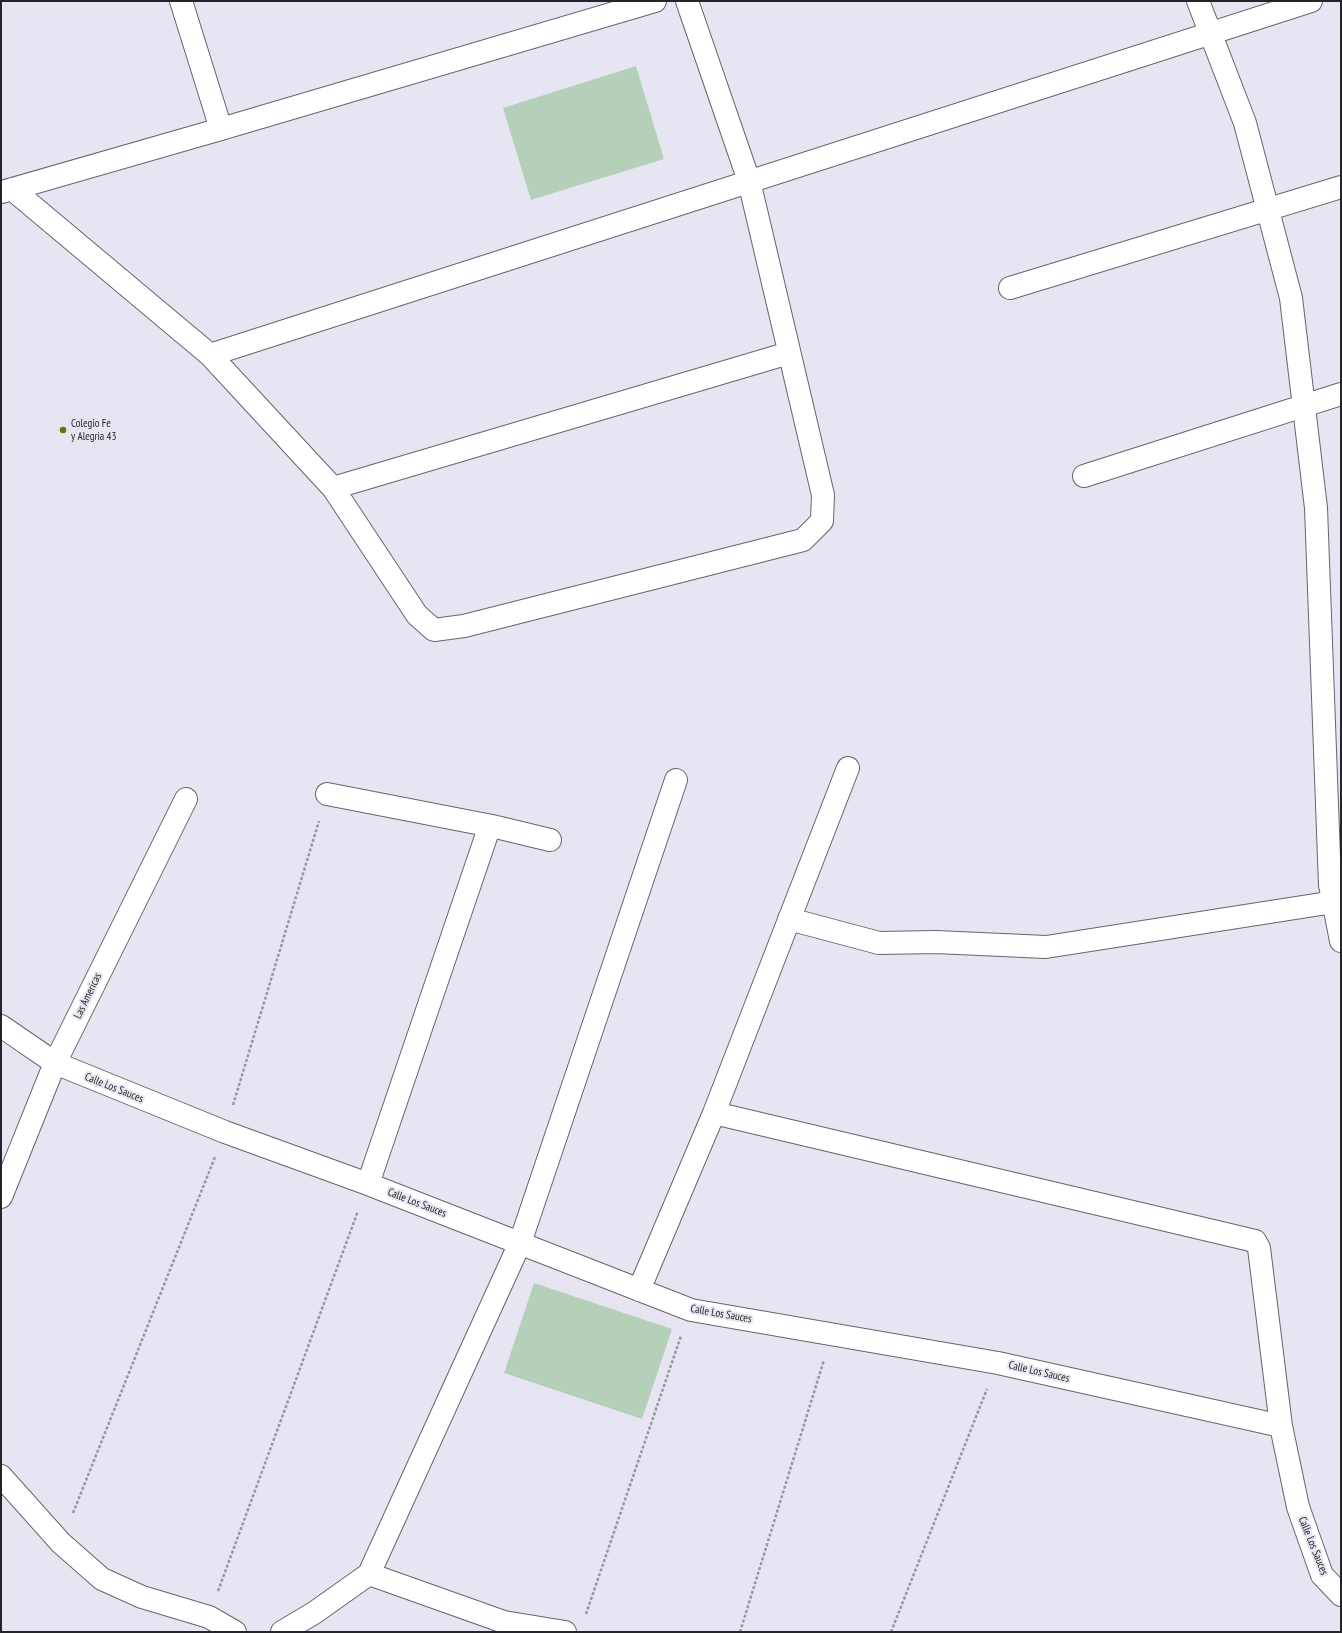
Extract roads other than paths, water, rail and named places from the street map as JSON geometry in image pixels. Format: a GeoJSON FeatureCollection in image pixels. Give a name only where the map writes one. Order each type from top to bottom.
{"type":"FeatureCollection","features":[{"type":"Feature","properties":{"kind":"street"},"geometry":{"type":"LineString","coordinates":[[181,1],[222,129]]}},
{"type":"Feature","properties":{"kind":"street"},"geometry":{"type":"LineString","coordinates":[[7,191],[654,1]]}},
{"type":"Feature","properties":{"kind":"street"},"geometry":{"type":"LineString","coordinates":[[7,191],[210,355],[333,488],[417,615],[434,630],[464,626],[803,540],[822,521],[823,495],[749,181],[687,1]]}},
{"type":"Feature","properties":{"kind":"street"},"geometry":{"type":"LineString","coordinates":[[1198,1],[1245,123],[1291,298],[1316,508],[1330,878],[1338,902],[1341,941]]}},
{"type":"Feature","properties":{"kind":"street"},"geometry":{"type":"LineString","coordinates":[[210,355],[1310,1]]}},
{"type":"Feature","properties":{"kind":"street"},"geometry":{"type":"LineString","coordinates":[[1010,288],[1341,187]]}},
{"type":"Feature","properties":{"kind":"street"},"geometry":{"type":"LineString","coordinates":[[333,488],[789,354]]}},
{"type":"Feature","properties":{"kind":"street"},"geometry":{"type":"LineString","coordinates":[[1084,476],[1341,394]]}},
{"type":"Feature","properties":{"kind":"street"},"geometry":{"type":"LineString","coordinates":[[639,1290],[714,1113],[848,768]]}},
{"type":"Feature","properties":{"kind":"street"},"geometry":{"type":"LineString","coordinates":[[282,1632],[314,1613],[369,1574],[520,1244],[676,780]]}},
{"type":"Feature","properties":{"kind":"street"},"geometry":{"type":"LineString","coordinates":[[327,794],[492,826],[550,840]]}},
{"type":"Feature","properties":{"kind":"street","name":"Las Americas"},"geometry":{"type":"LineString","coordinates":[[1,1197],[55,1063],[186,799]]}},
{"type":"Feature","properties":{"kind":"street"},"geometry":{"type":"LineString","coordinates":[[368,1184],[487,834],[492,826]]}},
{"type":"Feature","properties":{"kind":"street"},"geometry":{"type":"LineString","coordinates":[[789,919],[879,944],[936,942],[1046,947],[1338,902]]}},
{"type":"Feature","properties":{"kind":"street","name":"Calle Los Sauces"},"geometry":{"type":"LineString","coordinates":[[1,1026],[55,1063],[225,1132],[368,1184],[691,1310],[832,1333],[998,1363],[1281,1426],[1298,1507],[1322,1575],[1341,1596]]}},
{"type":"Feature","properties":{"kind":"street"},"geometry":{"type":"LineString","coordinates":[[714,1113],[1255,1241],[1259,1248],[1281,1426]]}},
{"type":"Feature","properties":{"kind":"street"},"geometry":{"type":"LineString","coordinates":[[1,1476],[61,1544],[102,1579],[142,1597],[209,1617],[235,1632]]}},
{"type":"Feature","properties":{"kind":"street"},"geometry":{"type":"LineString","coordinates":[[369,1574],[504,1622],[565,1632]]}},
{"type":"Feature","properties":{"kind":"place","name":"Colegio Fe y Alegria 43"},"geometry":{"type":"Point","coordinates":[63,430]}}]}
